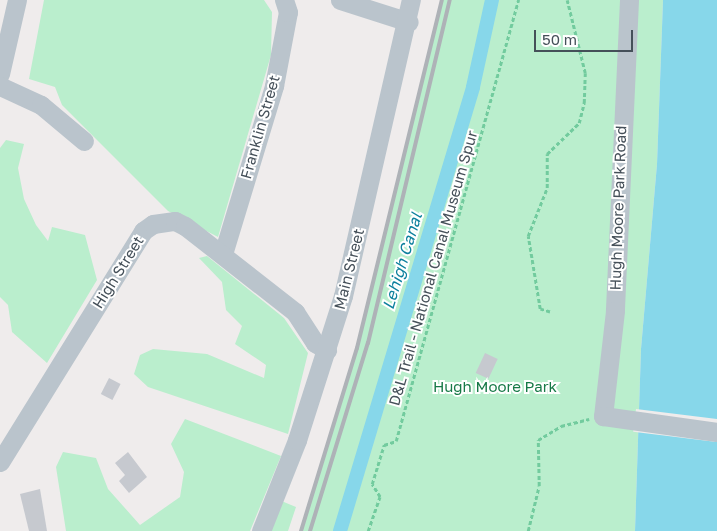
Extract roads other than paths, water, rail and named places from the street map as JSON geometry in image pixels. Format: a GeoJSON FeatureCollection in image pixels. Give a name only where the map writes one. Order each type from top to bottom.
{"type":"FeatureCollection","features":[{"type":"Feature","properties":{"kind":"street"},"geometry":{"type":"LineString","coordinates":[[0,74],[17,0]]}},
{"type":"Feature","properties":{"kind":"street","name":"Franklin Street"},"geometry":{"type":"LineString","coordinates":[[224,254],[274,86],[288,12],[284,0]]}},
{"type":"Feature","properties":{"kind":"street"},"geometry":{"type":"LineString","coordinates":[[340,0],[409,22]]}},
{"type":"Feature","properties":{"kind":"street","name":"Main Street"},"geometry":{"type":"LineString","coordinates":[[261,531],[327,350],[409,22],[411,0]]}},
{"type":"Feature","properties":{"kind":"street","name":"Hugh Moore Park Road"},"geometry":{"type":"LineString","coordinates":[[629,0],[608,311],[603,416],[624,421],[717,432]]}},
{"type":"Feature","properties":{"kind":"street"},"geometry":{"type":"LineString","coordinates":[[0,86],[41,105],[84,141]]}},
{"type":"Feature","properties":{"kind":"street","name":"High Street"},"geometry":{"type":"LineString","coordinates":[[0,462],[143,231],[152,224],[175,221],[224,254],[295,312],[312,338],[327,350]]}},
{"type":"Feature","properties":{"kind":"water"},"geometry":{"type":"Polygon","coordinates":[[[663,0],[717,0],[717,531],[635,531],[641,349],[657,164],[663,0]]]}},
{"type":"Feature","properties":{"kind":"waterway","name":"Lehigh Canal"},"geometry":{"type":"LineString","coordinates":[[340,531],[473,87],[492,0]]}},
{"type":"Feature","properties":{"kind":"railway"},"geometry":{"type":"LineString","coordinates":[[301,531],[357,348],[442,0]]}},
{"type":"Feature","properties":{"kind":"railway"},"geometry":{"type":"LineString","coordinates":[[310,531],[368,343],[450,0]]}},
{"type":"Feature","properties":{"kind":"park label","name":"Hugh Moore Park"},"geometry":{"type":"Point","coordinates":[495,387]}}]}
